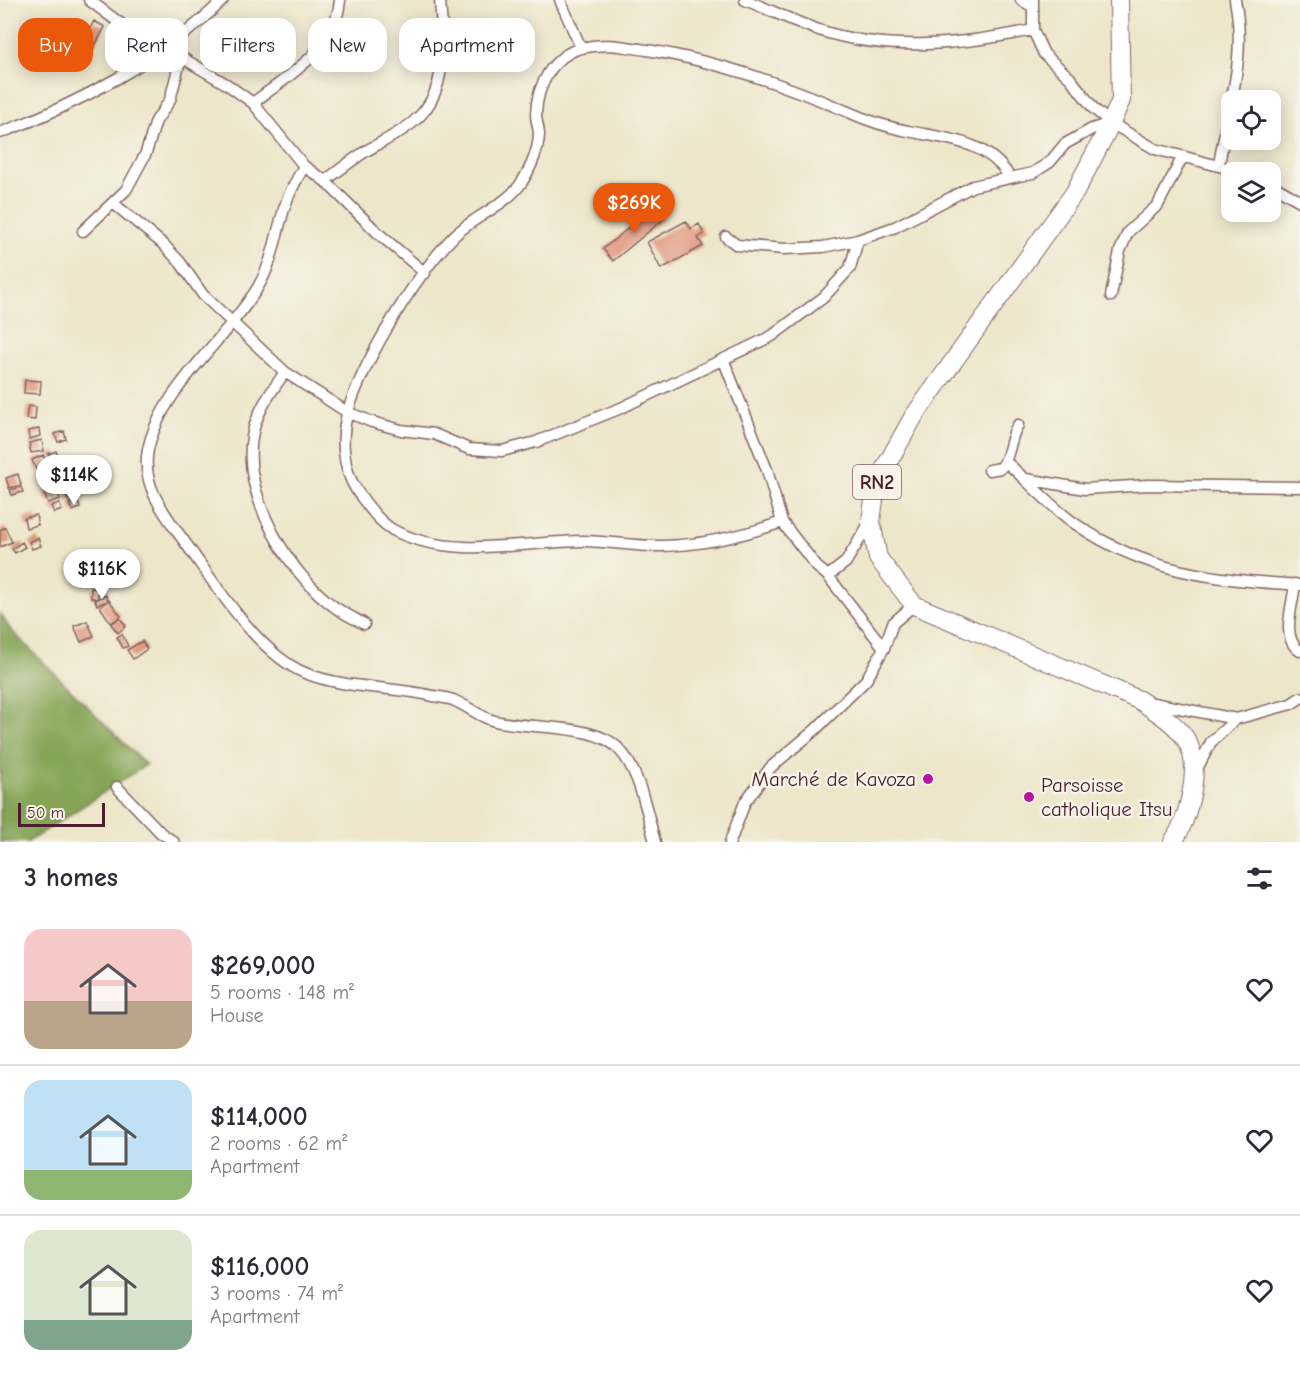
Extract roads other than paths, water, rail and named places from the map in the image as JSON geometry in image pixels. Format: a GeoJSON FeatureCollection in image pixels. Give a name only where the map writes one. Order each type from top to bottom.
{"type":"FeatureCollection","features":[{"type":"Feature","properties":{"kind":"highway","name":"RN2"},"geometry":{"type":"LineString","coordinates":[[1119,0],[1121,100],[1111,123],[1076,192],[914,416],[876,484],[871,522],[878,558],[914,605],[1139,700],[1171,720],[1190,744],[1196,771],[1185,823],[1173,842]]}},
{"type":"Feature","properties":{"kind":"street"},"geometry":{"type":"LineString","coordinates":[[188,27],[223,0]]}},
{"type":"Feature","properties":{"kind":"street"},"geometry":{"type":"LineString","coordinates":[[253,103],[311,58],[329,35],[340,0]]}},
{"type":"Feature","properties":{"kind":"street"},"geometry":{"type":"LineString","coordinates":[[325,181],[365,152],[395,136],[422,114],[436,92],[441,59],[440,0]]}},
{"type":"Feature","properties":{"kind":"street"},"geometry":{"type":"LineString","coordinates":[[560,0],[581,48]]}},
{"type":"Feature","properties":{"kind":"street"},"geometry":{"type":"LineString","coordinates":[[745,0],[823,31],[875,43],[930,45],[990,39],[1033,30]]}},
{"type":"Feature","properties":{"kind":"street"},"geometry":{"type":"LineString","coordinates":[[1021,0],[1033,4],[1033,30],[1044,54],[1070,78],[1094,109],[1111,123],[1155,149],[1182,158],[1219,165],[1228,109],[1239,71],[1241,29],[1234,0]]}},
{"type":"Feature","properties":{"kind":"street"},"geometry":{"type":"LineString","coordinates":[[94,1],[116,18]]}},
{"type":"Feature","properties":{"kind":"street"},"geometry":{"type":"LineString","coordinates":[[782,522],[746,535],[705,543],[659,546],[615,541],[492,546],[433,544],[395,531],[371,511],[352,483],[343,451],[347,412],[365,368],[425,273],[455,235],[498,205],[520,185],[536,155],[539,136],[536,113],[539,91],[549,70],[563,56],[581,48],[610,44],[692,57],[776,82],[876,124],[956,139],[993,155],[1009,176]]}},
{"type":"Feature","properties":{"kind":"street"},"geometry":{"type":"LineString","coordinates":[[188,61],[253,103],[304,166],[325,181],[379,234],[425,273]]}},
{"type":"Feature","properties":{"kind":"street"},"geometry":{"type":"LineString","coordinates":[[0,133],[102,88],[126,72]]}},
{"type":"Feature","properties":{"kind":"street"},"geometry":{"type":"LineString","coordinates":[[83,231],[126,190],[147,153],[156,121],[170,100],[177,72]]}},
{"type":"Feature","properties":{"kind":"street"},"geometry":{"type":"LineString","coordinates":[[726,237],[737,245],[784,249],[823,247],[858,240],[895,226],[973,186],[1009,176],[1033,173],[1050,162],[1065,144],[1092,129],[1111,123]]}},
{"type":"Feature","properties":{"kind":"street"},"geometry":{"type":"LineString","coordinates":[[1111,296],[1120,251],[1128,232],[1158,205],[1182,158]]}},
{"type":"Feature","properties":{"kind":"street"},"geometry":{"type":"LineString","coordinates":[[304,166],[286,204],[270,261],[258,286],[181,384],[160,419],[148,449],[146,469],[151,488],[162,509],[240,615],[266,644],[304,672],[347,683],[407,690],[454,700],[472,712],[494,721],[586,734],[611,742],[623,753],[632,768],[655,842]]}},
{"type":"Feature","properties":{"kind":"street"},"geometry":{"type":"LineString","coordinates":[[1281,190],[1300,201]]}},
{"type":"Feature","properties":{"kind":"street"},"geometry":{"type":"LineString","coordinates":[[113,203],[163,244],[180,262],[203,295],[285,372],[347,412],[401,430],[434,434],[469,449],[501,451],[536,442],[724,361],[772,336],[824,297],[850,268],[858,240]]}},
{"type":"Feature","properties":{"kind":"street"},"geometry":{"type":"LineString","coordinates":[[724,361],[767,470],[782,522],[884,648]]}},
{"type":"Feature","properties":{"kind":"street"},"geometry":{"type":"LineString","coordinates":[[285,372],[262,405],[252,435],[250,459],[253,481],[281,549],[335,607],[364,624]]}},
{"type":"Feature","properties":{"kind":"street"},"geometry":{"type":"LineString","coordinates":[[989,470],[1001,468],[1006,462],[1011,435],[1018,425]]}},
{"type":"Feature","properties":{"kind":"street"},"geometry":{"type":"LineString","coordinates":[[1006,462],[1073,522],[1120,550],[1162,567],[1210,577],[1298,584],[1288,636],[1292,646],[1300,651]]}},
{"type":"Feature","properties":{"kind":"street"},"geometry":{"type":"LineString","coordinates":[[1025,479],[1085,489],[1148,485],[1244,489],[1300,487]]}},
{"type":"Feature","properties":{"kind":"street"},"geometry":{"type":"LineString","coordinates":[[828,576],[846,562],[871,522]]}},
{"type":"Feature","properties":{"kind":"street"},"geometry":{"type":"LineString","coordinates":[[730,842],[745,802],[771,767],[815,730],[866,680],[884,648],[892,623],[914,605]]}},
{"type":"Feature","properties":{"kind":"street"},"geometry":{"type":"LineString","coordinates":[[1139,700],[1236,719],[1297,702]]}},
{"type":"Feature","properties":{"kind":"street"},"geometry":{"type":"LineString","coordinates":[[1196,771],[1211,742],[1236,719]]}},
{"type":"Feature","properties":{"kind":"street"},"geometry":{"type":"LineString","coordinates":[[117,787],[160,833],[174,842]]}},
{"type":"Feature","properties":{"kind":"place","name":"Marché de Kavoza"},"geometry":{"type":"Point","coordinates":[928,779]}},
{"type":"Feature","properties":{"kind":"place","name":"Parsoisse catholique Itsu"},"geometry":{"type":"Point","coordinates":[1029,797]}}]}
